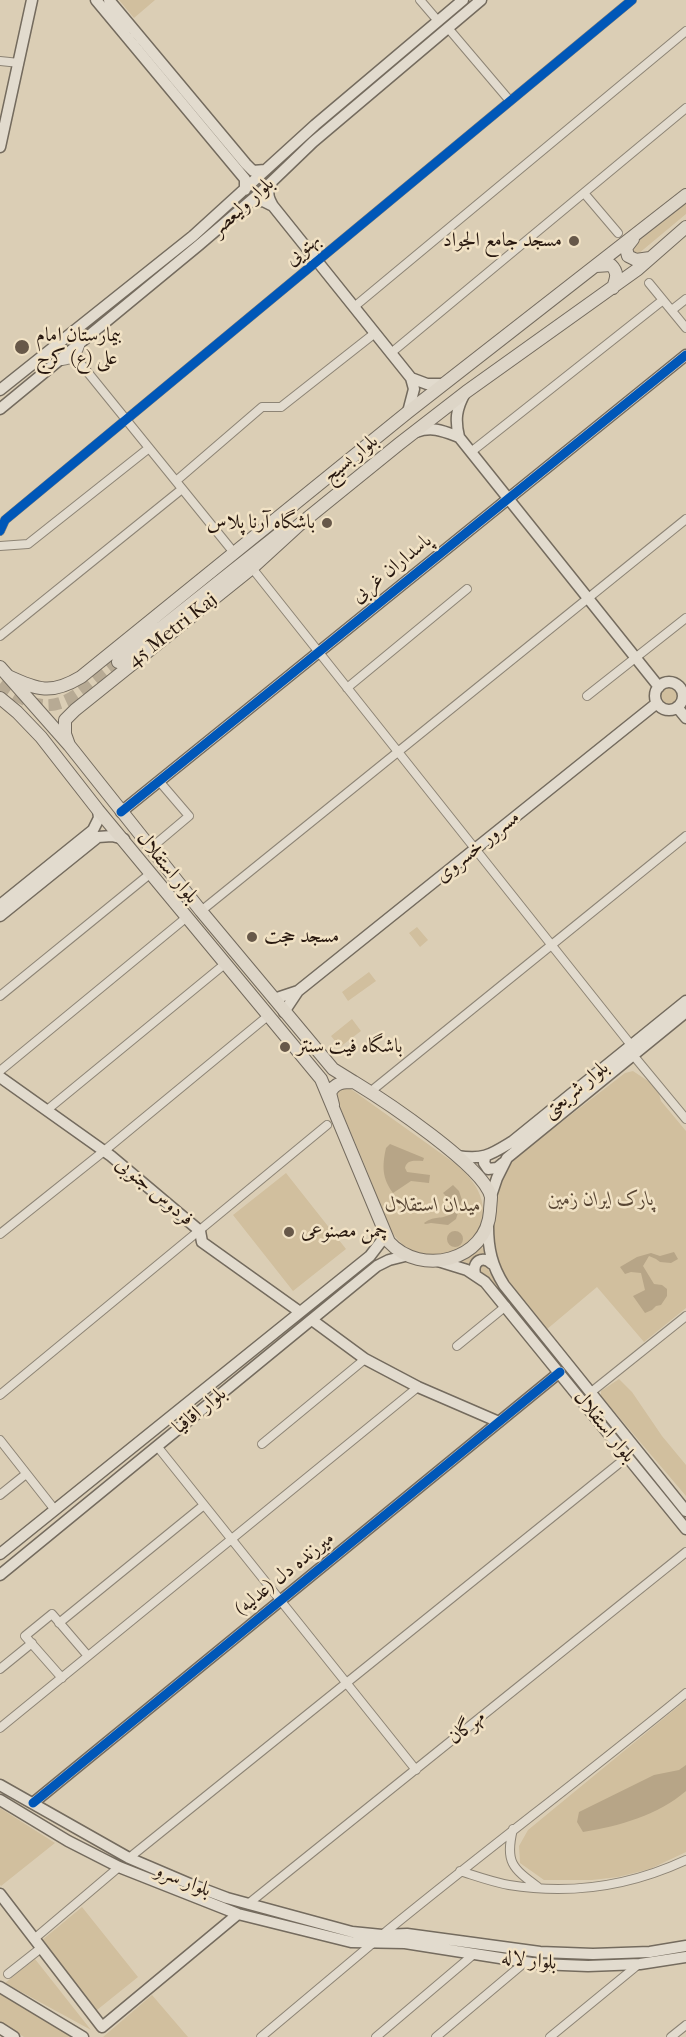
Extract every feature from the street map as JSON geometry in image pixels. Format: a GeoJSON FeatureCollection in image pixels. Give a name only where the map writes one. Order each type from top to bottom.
{"type":"FeatureCollection","features":[{"type":"Feature","properties":{"kind":"main road","name":"بلوار بسیج"},"geometry":{"type":"LineString","coordinates":[[4,672],[34,688],[54,689],[116,663],[235,554],[443,384],[686,195]]}},
{"type":"Feature","properties":{"kind":"main road","name":"بلوار بسیج"},"geometry":{"type":"LineString","coordinates":[[299,525],[466,392],[613,288],[686,227]]}},
{"type":"Feature","properties":{"kind":"main road"},"geometry":{"type":"LineString","coordinates":[[633,238],[626,248],[628,256],[636,260],[651,257]]}},
{"type":"Feature","properties":{"kind":"main road"},"geometry":{"type":"LineString","coordinates":[[594,267],[607,264],[616,269],[613,288]]}},
{"type":"Feature","properties":{"kind":"main road"},"geometry":{"type":"LineString","coordinates":[[116,663],[284,529],[299,525]]}},
{"type":"Feature","properties":{"kind":"main road","name":"45 Metri Kaj"},"geometry":{"type":"LineString","coordinates":[[69,745],[65,734],[65,720],[116,663],[252,568],[299,525]]}},
{"type":"Feature","properties":{"kind":"main road","name":"بلوار استقلال"},"geometry":{"type":"LineString","coordinates":[[4,672],[69,745],[284,1012],[333,1068],[354,1082]]}},
{"type":"Feature","properties":{"kind":"main road","name":"بلوار استقلال"},"geometry":{"type":"LineString","coordinates":[[0,698],[41,737],[98,810],[269,1015],[321,1079],[333,1105]]}},
{"type":"Feature","properties":{"kind":"main road"},"geometry":{"type":"LineString","coordinates":[[354,1082],[370,1092],[457,1156],[482,1181],[491,1196],[488,1226],[480,1239],[464,1253],[438,1261],[405,1256],[389,1242],[330,1093],[333,1087],[341,1083],[354,1082]]}},
{"type":"Feature","properties":{"kind":"street"},"geometry":{"type":"LineString","coordinates":[[0,147],[32,0]]}},
{"type":"Feature","properties":{"kind":"street"},"geometry":{"type":"LineString","coordinates":[[96,0],[145,51],[218,139],[248,180],[265,170]]}},
{"type":"Feature","properties":{"kind":"street"},"geometry":{"type":"LineString","coordinates":[[109,0],[145,51]]}},
{"type":"Feature","properties":{"kind":"street"},"geometry":{"type":"LineString","coordinates":[[420,0],[438,21]]}},
{"type":"Feature","properties":{"kind":"street","name":"بلوار ولیعصر"},"geometry":{"type":"LineString","coordinates":[[196,241],[248,180],[265,170],[463,0]]}},
{"type":"Feature","properties":{"kind":"street","name":"بلوار ولیعصر"},"geometry":{"type":"LineString","coordinates":[[0,390],[249,202],[341,119],[481,0]]}},
{"type":"Feature","properties":{"kind":"street","name":"بهتویی"},"geometry":{"type":"LineString","coordinates":[[0,531],[5,520],[632,0]]}},
{"type":"Feature","properties":{"kind":"street"},"geometry":{"type":"LineString","coordinates":[[448,28],[510,101]]}},
{"type":"Feature","properties":{"kind":"street"},"geometry":{"type":"LineString","coordinates":[[354,307],[686,31]]}},
{"type":"Feature","properties":{"kind":"street"},"geometry":{"type":"LineString","coordinates":[[0,61],[19,63]]}},
{"type":"Feature","properties":{"kind":"street"},"geometry":{"type":"LineString","coordinates":[[348,97],[344,101],[345,106],[355,107]]}},
{"type":"Feature","properties":{"kind":"street"},"geometry":{"type":"LineString","coordinates":[[333,110],[339,106],[343,108],[345,112],[341,119]]}},
{"type":"Feature","properties":{"kind":"street"},"geometry":{"type":"LineString","coordinates":[[391,353],[686,108]]}},
{"type":"Feature","properties":{"kind":"street"},"geometry":{"type":"LineString","coordinates":[[273,181],[268,191],[273,206],[411,378],[414,389],[408,412]]}},
{"type":"Feature","properties":{"kind":"street"},"geometry":{"type":"LineString","coordinates":[[584,193],[618,233]]}},
{"type":"Feature","properties":{"kind":"street"},"geometry":{"type":"LineString","coordinates":[[249,202],[263,201],[273,206]]}},
{"type":"Feature","properties":{"kind":"street","name":"بلوار ولیعصر"},"geometry":{"type":"LineString","coordinates":[[0,409],[82,342],[182,252]]}},
{"type":"Feature","properties":{"kind":"street"},"geometry":{"type":"LineString","coordinates":[[650,283],[686,328]]}},
{"type":"Feature","properties":{"kind":"street"},"geometry":{"type":"LineString","coordinates":[[672,310],[686,299]]}},
{"type":"Feature","properties":{"kind":"street"},"geometry":{"type":"LineString","coordinates":[[471,452],[663,300]]}},
{"type":"Feature","properties":{"kind":"street"},"geometry":{"type":"LineString","coordinates":[[176,481],[262,408],[281,406],[375,333]]}},
{"type":"Feature","properties":{"kind":"street"},"geometry":{"type":"LineString","coordinates":[[82,342],[76,352],[81,364],[235,554]]}},
{"type":"Feature","properties":{"kind":"street","name":"پاسداران غربی"},"geometry":{"type":"LineString","coordinates":[[121,812],[686,355]]}},
{"type":"Feature","properties":{"kind":"street"},"geometry":{"type":"LineString","coordinates":[[58,362],[71,359],[81,364]]}},
{"type":"Feature","properties":{"kind":"street"},"geometry":{"type":"LineString","coordinates":[[411,378],[427,384],[443,384]]}},
{"type":"Feature","properties":{"kind":"street"},"geometry":{"type":"LineString","coordinates":[[466,392],[457,408],[459,437],[659,687]]}},
{"type":"Feature","properties":{"kind":"street"},"geometry":{"type":"LineString","coordinates":[[413,433],[426,428],[459,437]]}},
{"type":"Feature","properties":{"kind":"street"},"geometry":{"type":"LineString","coordinates":[[0,546],[28,544],[149,448]]}},
{"type":"Feature","properties":{"kind":"street"},"geometry":{"type":"LineString","coordinates":[[0,636],[182,489]]}},
{"type":"Feature","properties":{"kind":"street"},"geometry":{"type":"LineString","coordinates":[[201,911],[686,519]]}},
{"type":"Feature","properties":{"kind":"street"},"geometry":{"type":"LineString","coordinates":[[252,568],[552,945],[686,1119]]}},
{"type":"Feature","properties":{"kind":"street"},"geometry":{"type":"LineString","coordinates":[[347,688],[467,589]]}},
{"type":"Feature","properties":{"kind":"street"},"geometry":{"type":"LineString","coordinates":[[587,696],[686,618]]}},
{"type":"Feature","properties":{"kind":"street"},"geometry":{"type":"LineString","coordinates":[[670,682],[683,685],[683,699],[677,707],[667,710],[657,703],[655,695],[659,687],[670,682]]}},
{"type":"Feature","properties":{"kind":"street","name":"مسرور خسروی"},"geometry":{"type":"LineString","coordinates":[[298,991],[657,703]]}},
{"type":"Feature","properties":{"kind":"street"},"geometry":{"type":"LineString","coordinates":[[677,707],[686,718]]}},
{"type":"Feature","properties":{"kind":"street"},"geometry":{"type":"LineString","coordinates":[[151,848],[189,816],[159,780]]}},
{"type":"Feature","properties":{"kind":"street"},"geometry":{"type":"LineString","coordinates":[[0,916],[95,834],[99,819],[98,810]]}},
{"type":"Feature","properties":{"kind":"street"},"geometry":{"type":"LineString","coordinates":[[0,905],[95,834],[124,839]]}},
{"type":"Feature","properties":{"kind":"street"},"geometry":{"type":"LineString","coordinates":[[370,1092],[686,837]]}},
{"type":"Feature","properties":{"kind":"street"},"geometry":{"type":"LineString","coordinates":[[0,996],[152,873]]}},
{"type":"Feature","properties":{"kind":"street"},"geometry":{"type":"LineString","coordinates":[[0,1071],[187,917]]}},
{"type":"Feature","properties":{"kind":"street"},"geometry":{"type":"LineString","coordinates":[[47,1110],[226,963]]}},
{"type":"Feature","properties":{"kind":"street"},"geometry":{"type":"LineString","coordinates":[[274,999],[298,991]]}},
{"type":"Feature","properties":{"kind":"street"},"geometry":{"type":"LineString","coordinates":[[284,1012],[298,991]]}},
{"type":"Feature","properties":{"kind":"street","name":"بلوار شریعتی"},"geometry":{"type":"LineString","coordinates":[[491,1196],[503,1162],[686,1001]]}},
{"type":"Feature","properties":{"kind":"street","name":"بلوار شریعتی"},"geometry":{"type":"LineString","coordinates":[[485,1158],[513,1141],[632,1050],[686,1012]]}},
{"type":"Feature","properties":{"kind":"street"},"geometry":{"type":"LineString","coordinates":[[0,1234],[269,1015]]}},
{"type":"Feature","properties":{"kind":"street","name":"فردوس جنوبی"},"geometry":{"type":"LineString","coordinates":[[0,1077],[104,1151],[200,1231],[202,1242],[300,1312]]}},
{"type":"Feature","properties":{"kind":"street"},"geometry":{"type":"LineString","coordinates":[[0,1395],[327,1125]]}},
{"type":"Feature","properties":{"kind":"street"},"geometry":{"type":"LineString","coordinates":[[457,1156],[485,1158],[483,1163],[488,1169],[495,1169],[503,1162]]}},
{"type":"Feature","properties":{"kind":"street","name":"بلوار استقلال"},"geometry":{"type":"LineString","coordinates":[[488,1226],[488,1246],[492,1264],[504,1285],[686,1511]]}},
{"type":"Feature","properties":{"kind":"street","name":"بلوار اقاقیا"},"geometry":{"type":"LineString","coordinates":[[0,1554],[370,1256],[386,1235]]}},
{"type":"Feature","properties":{"kind":"street","name":"بلوار اقاقیا"},"geometry":{"type":"LineString","coordinates":[[0,1575],[377,1266],[405,1256]]}},
{"type":"Feature","properties":{"kind":"street"},"geometry":{"type":"LineString","coordinates":[[475,1274],[476,1262],[482,1259],[492,1264]]}},
{"type":"Feature","properties":{"kind":"street","name":"بلوار استقلال"},"geometry":{"type":"LineString","coordinates":[[438,1261],[475,1274],[485,1282],[686,1529]]}},
{"type":"Feature","properties":{"kind":"street"},"geometry":{"type":"LineString","coordinates":[[457,1346],[506,1306]]}},
{"type":"Feature","properties":{"kind":"street"},"geometry":{"type":"LineString","coordinates":[[591,1393],[686,1316]]}},
{"type":"Feature","properties":{"kind":"street"},"geometry":{"type":"LineString","coordinates":[[312,1320],[365,1359],[418,1387],[499,1422]]}},
{"type":"Feature","properties":{"kind":"street"},"geometry":{"type":"LineString","coordinates":[[262,1444],[365,1359]]}},
{"type":"Feature","properties":{"kind":"street","name":"میرزنده دل (عدلیه)"},"geometry":{"type":"LineString","coordinates":[[33,1803],[560,1372]]}},
{"type":"Feature","properties":{"kind":"street"},"geometry":{"type":"LineString","coordinates":[[0,1728],[418,1387]]}},
{"type":"Feature","properties":{"kind":"street"},"geometry":{"type":"LineString","coordinates":[[0,1440],[55,1510]]}},
{"type":"Feature","properties":{"kind":"street"},"geometry":{"type":"LineString","coordinates":[[157,1446],[416,1770]]}},
{"type":"Feature","properties":{"kind":"street"},"geometry":{"type":"LineString","coordinates":[[129,1858],[627,1456]]}},
{"type":"Feature","properties":{"kind":"street"},"geometry":{"type":"LineString","coordinates":[[0,1495],[26,1474]]}},
{"type":"Feature","properties":{"kind":"street"},"geometry":{"type":"LineString","coordinates":[[59,1623],[204,1504]]}},
{"type":"Feature","properties":{"kind":"street","name":"مهرگان"},"geometry":{"type":"LineString","coordinates":[[248,1904],[686,1552]]}},
{"type":"Feature","properties":{"kind":"street"},"geometry":{"type":"LineString","coordinates":[[62,1678],[25,1635],[52,1614],[88,1656]]}},
{"type":"Feature","properties":{"kind":"street"},"geometry":{"type":"LineString","coordinates":[[0,1669],[32,1643]]}},
{"type":"Feature","properties":{"kind":"street"},"geometry":{"type":"LineString","coordinates":[[261,2037],[460,1871],[686,1693]]}},
{"type":"Feature","properties":{"kind":"street","name":"بلوار سرو"},"geometry":{"type":"LineString","coordinates":[[0,1785],[129,1858],[199,1888],[248,1904],[352,1932],[382,1935]]}},
{"type":"Feature","properties":{"kind":"street","name":"بلوار سرو"},"geometry":{"type":"LineString","coordinates":[[0,1800],[68,1841],[118,1867],[238,1914],[351,1942],[372,1944]]}},
{"type":"Feature","properties":{"kind":"street"},"geometry":{"type":"LineString","coordinates":[[513,1829],[508,1851],[510,1859],[516,1871],[540,1888]]}},
{"type":"Feature","properties":{"kind":"street"},"geometry":{"type":"LineString","coordinates":[[460,1871],[508,1884],[540,1888],[573,1888],[630,1881],[652,1875],[686,1860]]}},
{"type":"Feature","properties":{"kind":"street"},"geometry":{"type":"LineString","coordinates":[[34,1939],[118,1867]]}},
{"type":"Feature","properties":{"kind":"street"},"geometry":{"type":"LineString","coordinates":[[0,1894],[102,2027],[238,1914]]}},
{"type":"Feature","properties":{"kind":"street","name":"بلوار لاله"},"geometry":{"type":"LineString","coordinates":[[382,1935],[407,1934],[540,1952],[592,1954],[650,1952],[686,1946]]}},
{"type":"Feature","properties":{"kind":"street","name":"بلوار لاله"},"geometry":{"type":"LineString","coordinates":[[372,1944],[405,1943],[538,1964],[588,1966],[640,1964],[686,1957]]}},
{"type":"Feature","properties":{"kind":"street"},"geometry":{"type":"LineString","coordinates":[[8,1974],[41,1948]]}},
{"type":"Feature","properties":{"kind":"street"},"geometry":{"type":"LineString","coordinates":[[538,1964],[540,1952]]}},
{"type":"Feature","properties":{"kind":"street"},"geometry":{"type":"LineString","coordinates":[[376,2037],[474,1954]]}},
{"type":"Feature","properties":{"kind":"street"},"geometry":{"type":"LineString","coordinates":[[436,2037],[524,1963]]}},
{"type":"Feature","properties":{"kind":"street"},"geometry":{"type":"LineString","coordinates":[[550,2037],[640,1964]]}},
{"type":"Feature","properties":{"kind":"street"},"geometry":{"type":"LineString","coordinates":[[0,1987],[83,2037]]}},
{"type":"Feature","properties":{"kind":"street"},"geometry":{"type":"LineString","coordinates":[[671,2037],[686,2025]]}},
{"type":"Feature","properties":{"kind":"street"},"geometry":{"type":"LineString","coordinates":[[0,2028],[14,2037]]}},
{"type":"Feature","properties":{"kind":"green space"},"geometry":{"type":"Polygon","coordinates":[[[119,0],[155,0],[134,18],[119,0]]]}},
{"type":"Feature","properties":{"kind":"green space"},"geometry":{"type":"Polygon","coordinates":[[[686,204],[686,214],[638,254],[632,254],[631,247],[686,204]]]}},
{"type":"Feature","properties":{"kind":"green space"},"geometry":{"type":"Polygon","coordinates":[[[669,683],[678,687],[682,696],[678,705],[669,709],[660,705],[656,696],[660,687],[669,683]]]}},
{"type":"Feature","properties":{"kind":"green space"},"geometry":{"type":"Polygon","coordinates":[[[417,927],[428,940],[420,947],[409,933],[417,927]]]}},
{"type":"Feature","properties":{"kind":"green space"},"geometry":{"type":"Polygon","coordinates":[[[369,972],[376,981],[348,1001],[342,992],[369,972]]]}},
{"type":"Feature","properties":{"kind":"green space"},"geometry":{"type":"Polygon","coordinates":[[[352,1019],[361,1031],[340,1047],[331,1036],[352,1019]]]}},
{"type":"Feature","properties":{"kind":"green space","name":"پارک ایران زمین"},"geometry":{"type":"Polygon","coordinates":[[[633,1071],[651,1083],[661,1101],[686,1131],[686,1308],[644,1342],[597,1287],[546,1330],[505,1281],[497,1261],[493,1231],[501,1184],[515,1158],[625,1073],[633,1071]]]}},
{"type":"Feature","properties":{"kind":"green space","name":"میدان استقلال"},"geometry":{"type":"Polygon","coordinates":[[[348,1087],[453,1162],[474,1184],[483,1206],[481,1225],[470,1240],[455,1251],[436,1256],[416,1252],[393,1234],[334,1093],[335,1090],[348,1087]]]}},
{"type":"Feature","properties":{"kind":"green space","name":"چمن مصنوعی"},"geometry":{"type":"Polygon","coordinates":[[[286,1173],[346,1249],[293,1291],[233,1215],[286,1173]]]}},
{"type":"Feature","properties":{"kind":"green space"},"geometry":{"type":"Polygon","coordinates":[[[481,1243],[485,1255],[471,1266],[459,1260],[481,1243]]]}},
{"type":"Feature","properties":{"kind":"green space"},"geometry":{"type":"Polygon","coordinates":[[[479,1263],[485,1263],[504,1291],[501,1293],[487,1277],[478,1271],[479,1263]]]}},
{"type":"Feature","properties":{"kind":"green space"},"geometry":{"type":"Polygon","coordinates":[[[619,1379],[632,1392],[662,1436],[686,1465],[686,1496],[601,1396],[601,1391],[619,1379]]]}},
{"type":"Feature","properties":{"kind":"green space"},"geometry":{"type":"Polygon","coordinates":[[[686,1700],[686,1852],[650,1869],[618,1877],[592,1880],[544,1880],[520,1863],[519,1846],[528,1830],[686,1700]]]}},
{"type":"Feature","properties":{"kind":"green space"},"geometry":{"type":"Polygon","coordinates":[[[0,1808],[55,1843],[1,1886],[0,1885],[0,1808]]]}},
{"type":"Feature","properties":{"kind":"green space"},"geometry":{"type":"Polygon","coordinates":[[[82,1907],[138,1977],[97,2010],[41,1941],[82,1907]]]}},
{"type":"Feature","properties":{"kind":"green space"},"geometry":{"type":"Polygon","coordinates":[[[35,1959],[91,2030],[5,1983],[35,1959]]]}},
{"type":"Feature","properties":{"kind":"green space"},"geometry":{"type":"Polygon","coordinates":[[[0,1993],[72,2037],[24,2037],[0,2022],[0,1993]]]}},
{"type":"Feature","properties":{"kind":"green space"},"geometry":{"type":"Polygon","coordinates":[[[152,1995],[188,2037],[103,2037],[152,1995]]]}},
{"type":"Feature","properties":{"kind":"shaded area"},"geometry":{"type":"Polygon","coordinates":[[[390,1144],[424,1158],[423,1161],[409,1162],[405,1168],[407,1172],[430,1175],[429,1183],[411,1181],[393,1193],[384,1172],[386,1148],[390,1144]]]}},
{"type":"Feature","properties":{"kind":"shaded area"},"geometry":{"type":"Polygon","coordinates":[[[453,1185],[459,1191],[462,1200],[456,1219],[448,1225],[425,1224],[431,1219],[451,1214],[452,1202],[443,1193],[453,1185]]]}},
{"type":"Feature","properties":{"kind":"shaded area"},"geometry":{"type":"Polygon","coordinates":[[[455,1231],[461,1233],[463,1239],[461,1245],[455,1247],[449,1245],[447,1239],[449,1233],[455,1231]]]}},
{"type":"Feature","properties":{"kind":"shaded area"},"geometry":{"type":"Polygon","coordinates":[[[674,1252],[678,1259],[671,1263],[660,1262],[649,1256],[643,1266],[654,1284],[662,1285],[667,1289],[667,1296],[661,1305],[645,1313],[633,1296],[645,1290],[641,1273],[625,1274],[620,1267],[637,1257],[651,1253],[660,1256],[674,1252]]]}},
{"type":"Feature","properties":{"kind":"shaded area"},"geometry":{"type":"Polygon","coordinates":[[[686,1765],[686,1791],[663,1807],[624,1823],[583,1832],[577,1822],[579,1812],[654,1775],[679,1770],[686,1765]]]}},
{"type":"Feature","properties":{"kind":"tunnel"},"geometry":{"type":"LineString","coordinates":[[0,684],[19,697],[35,704],[49,705],[75,696],[118,662]]}},
{"type":"Feature","properties":{"kind":"cycle path"},"geometry":{"type":"LineString","coordinates":[[0,531],[5,520],[632,0]]}},
{"type":"Feature","properties":{"kind":"cycle path"},"geometry":{"type":"LineString","coordinates":[[121,812],[686,355]]}},
{"type":"Feature","properties":{"kind":"cycle path"},"geometry":{"type":"LineString","coordinates":[[33,1803],[560,1372]]}},
{"type":"Feature","properties":{"kind":"place","name":"مسجد جامع الجواد"},"geometry":{"type":"Point","coordinates":[574,241]}},
{"type":"Feature","properties":{"kind":"place","name":"بیمارستان امام علی (ع) کرج"},"geometry":{"type":"Point","coordinates":[22,347]}},
{"type":"Feature","properties":{"kind":"place","name":"باشگاه آرنا پلاس"},"geometry":{"type":"Point","coordinates":[327,523]}},
{"type":"Feature","properties":{"kind":"place","name":"مسجد حجت"},"geometry":{"type":"Point","coordinates":[252,937]}},
{"type":"Feature","properties":{"kind":"place","name":"باشگاه فیت سنتر"},"geometry":{"type":"Point","coordinates":[285,1047]}},
{"type":"Feature","properties":{"kind":"place","name":"چمن مصنوعی"},"geometry":{"type":"Point","coordinates":[289,1232]}}]}
